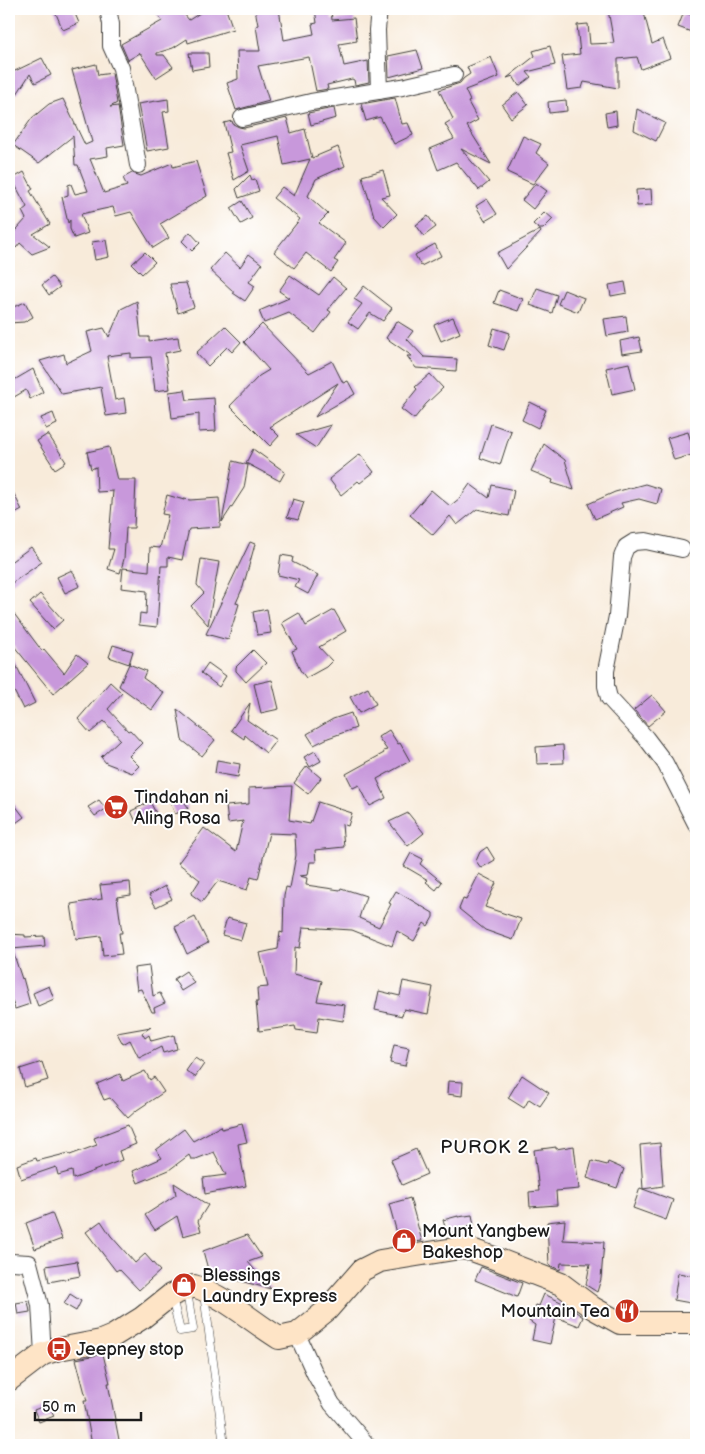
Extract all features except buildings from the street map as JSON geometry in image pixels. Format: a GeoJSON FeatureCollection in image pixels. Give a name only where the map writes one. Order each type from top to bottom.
{"type":"FeatureCollection","features":[{"type":"Feature","properties":{"kind":"main road"},"geometry":{"type":"LineString","coordinates":[[9,1380],[44,1354],[59,1349],[101,1341],[113,1336],[187,1291],[220,1297],[279,1338],[297,1334],[327,1310],[362,1270],[380,1261],[460,1248],[472,1250],[503,1261],[561,1284],[593,1308],[620,1323],[696,1323]]}},
{"type":"Feature","properties":{"kind":"street"},"geometry":{"type":"LineString","coordinates":[[108,9],[111,24],[111,46],[121,68],[138,165]]}},
{"type":"Feature","properties":{"kind":"street"},"geometry":{"type":"LineString","coordinates":[[379,9],[377,30],[379,91]]}},
{"type":"Feature","properties":{"kind":"street"},"geometry":{"type":"LineString","coordinates":[[242,118],[311,102],[379,91],[454,75]]}},
{"type":"Feature","properties":{"kind":"street"},"geometry":{"type":"LineString","coordinates":[[682,549],[646,542],[634,542],[626,547],[622,557],[617,616],[606,671],[606,686],[609,698],[646,738],[665,763],[696,824]]}},
{"type":"Feature","properties":{"kind":"street"},"geometry":{"type":"LineString","coordinates":[[11,1262],[29,1263],[40,1305],[44,1354]]}},
{"type":"Feature","properties":{"kind":"street"},"geometry":{"type":"LineString","coordinates":[[297,1334],[315,1374],[332,1404],[367,1445]]}},
{"type":"Feature","properties":{"kind":"lane"},"geometry":{"type":"LineString","coordinates":[[187,1291],[224,1445]]}},
{"type":"Feature","properties":{"kind":"place","name":"Tindahan ni Aling Rosa"},"geometry":{"type":"Point","coordinates":[116,807]}},
{"type":"Feature","properties":{"kind":"place","name":"Mount Yangbew Bakeshop"},"geometry":{"type":"Point","coordinates":[404,1241]}},
{"type":"Feature","properties":{"kind":"place","name":"Blessings Laundry Express"},"geometry":{"type":"Point","coordinates":[184,1285]}},
{"type":"Feature","properties":{"kind":"place","name":"Mountain Tea"},"geometry":{"type":"Point","coordinates":[627,1311]}},
{"type":"Feature","properties":{"kind":"place","name":"Jeepney stop"},"geometry":{"type":"Point","coordinates":[59,1349]}},
{"type":"Feature","properties":{"kind":"district","name":"PUROK 2"},"geometry":{"type":"Point","coordinates":[485,1146]}}]}
